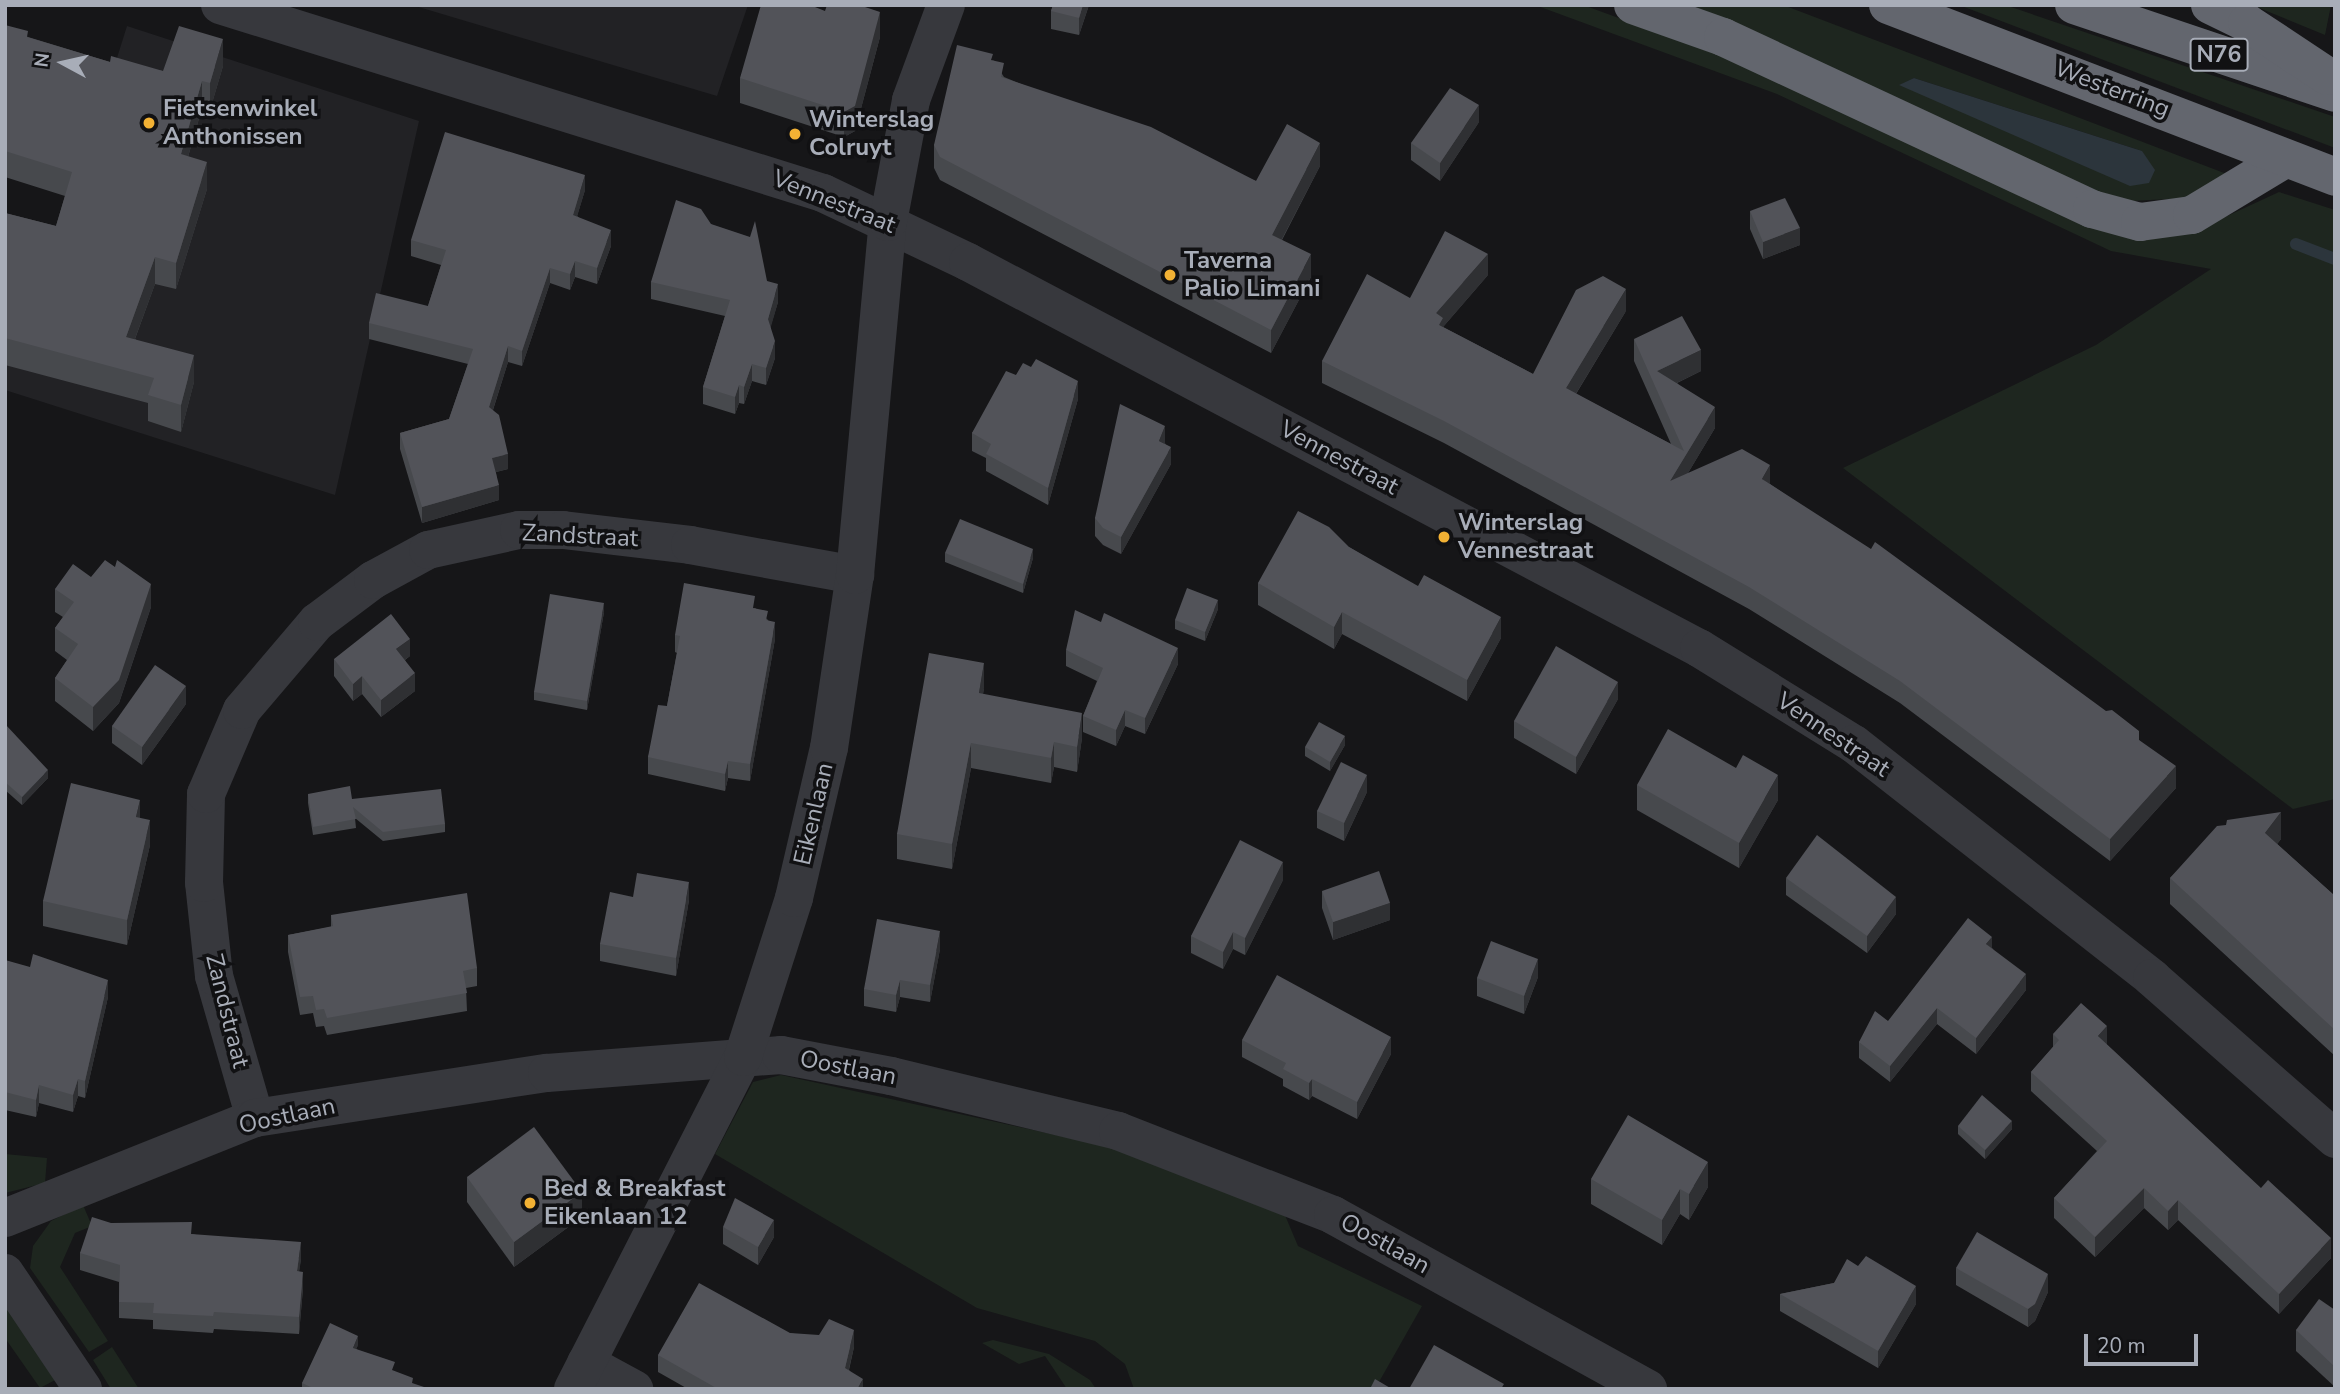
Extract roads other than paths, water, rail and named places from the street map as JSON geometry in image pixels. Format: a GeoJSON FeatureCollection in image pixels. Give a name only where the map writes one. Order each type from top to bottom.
{"type":"FeatureCollection","features":[{"type":"Feature","properties":{"kind":"highway"},"geometry":{"type":"LineString","coordinates":[[1633,5],[1735,42],[2092,208],[2140,222],[2192,215],[2286,159]]}},
{"type":"Feature","properties":{"kind":"highway","name":"Westerring"},"geometry":{"type":"LineString","coordinates":[[1888,5],[2085,78],[2335,177]]}},
{"type":"Feature","properties":{"kind":"highway"},"geometry":{"type":"LineString","coordinates":[[2210,5],[2247,23],[2335,81]]}},
{"type":"Feature","properties":{"kind":"highway","name":"N76"},"geometry":{"type":"LineString","coordinates":[[2089,11],[2335,93]]}},
{"type":"Feature","properties":{"kind":"street","name":"Vennestraat"},"geometry":{"type":"LineString","coordinates":[[220,5],[802,184],[888,222],[1699,648],[1854,744],[2152,978],[2335,1139]]}},
{"type":"Feature","properties":{"kind":"street","name":"Eikenlaan"},"geometry":{"type":"LineString","coordinates":[[634,1389],[580,1376],[743,1057],[794,898],[829,748],[855,575],[888,222],[911,100],[946,5]]}},
{"type":"Feature","properties":{"kind":"street","name":"Zandstraat"},"geometry":{"type":"LineString","coordinates":[[255,1118],[214,976],[204,883],[206,794],[242,710],[317,622],[373,580],[428,550],[519,530],[563,530],[690,545],[855,575]]}},
{"type":"Feature","properties":{"kind":"street","name":"Oostlaan"},"geometry":{"type":"LineString","coordinates":[[5,1218],[255,1118],[547,1073],[781,1055],[891,1076],[1118,1131],[1333,1215],[1648,1389]]}},
{"type":"Feature","properties":{"kind":"street"},"geometry":{"type":"LineString","coordinates":[[5,1272],[83,1389]]}},
{"type":"Feature","properties":{"kind":"waterway"},"geometry":{"type":"LineString","coordinates":[[2296,244],[2335,259]]}},
{"type":"Feature","properties":{"kind":"place","name":"Fietsenwinkel Anthonissen"},"geometry":{"type":"Point","coordinates":[149,123]}},
{"type":"Feature","properties":{"kind":"place","name":"Winterslag Colruyt"},"geometry":{"type":"Point","coordinates":[795,134]}},
{"type":"Feature","properties":{"kind":"place","name":"Taverna Palio Limani"},"geometry":{"type":"Point","coordinates":[1170,275]}},
{"type":"Feature","properties":{"kind":"place","name":"Winterslag Vennestraat"},"geometry":{"type":"Point","coordinates":[1444,537]}},
{"type":"Feature","properties":{"kind":"place","name":"Bed & Breakfast Eikenlaan 12"},"geometry":{"type":"Point","coordinates":[530,1203]}}]}
